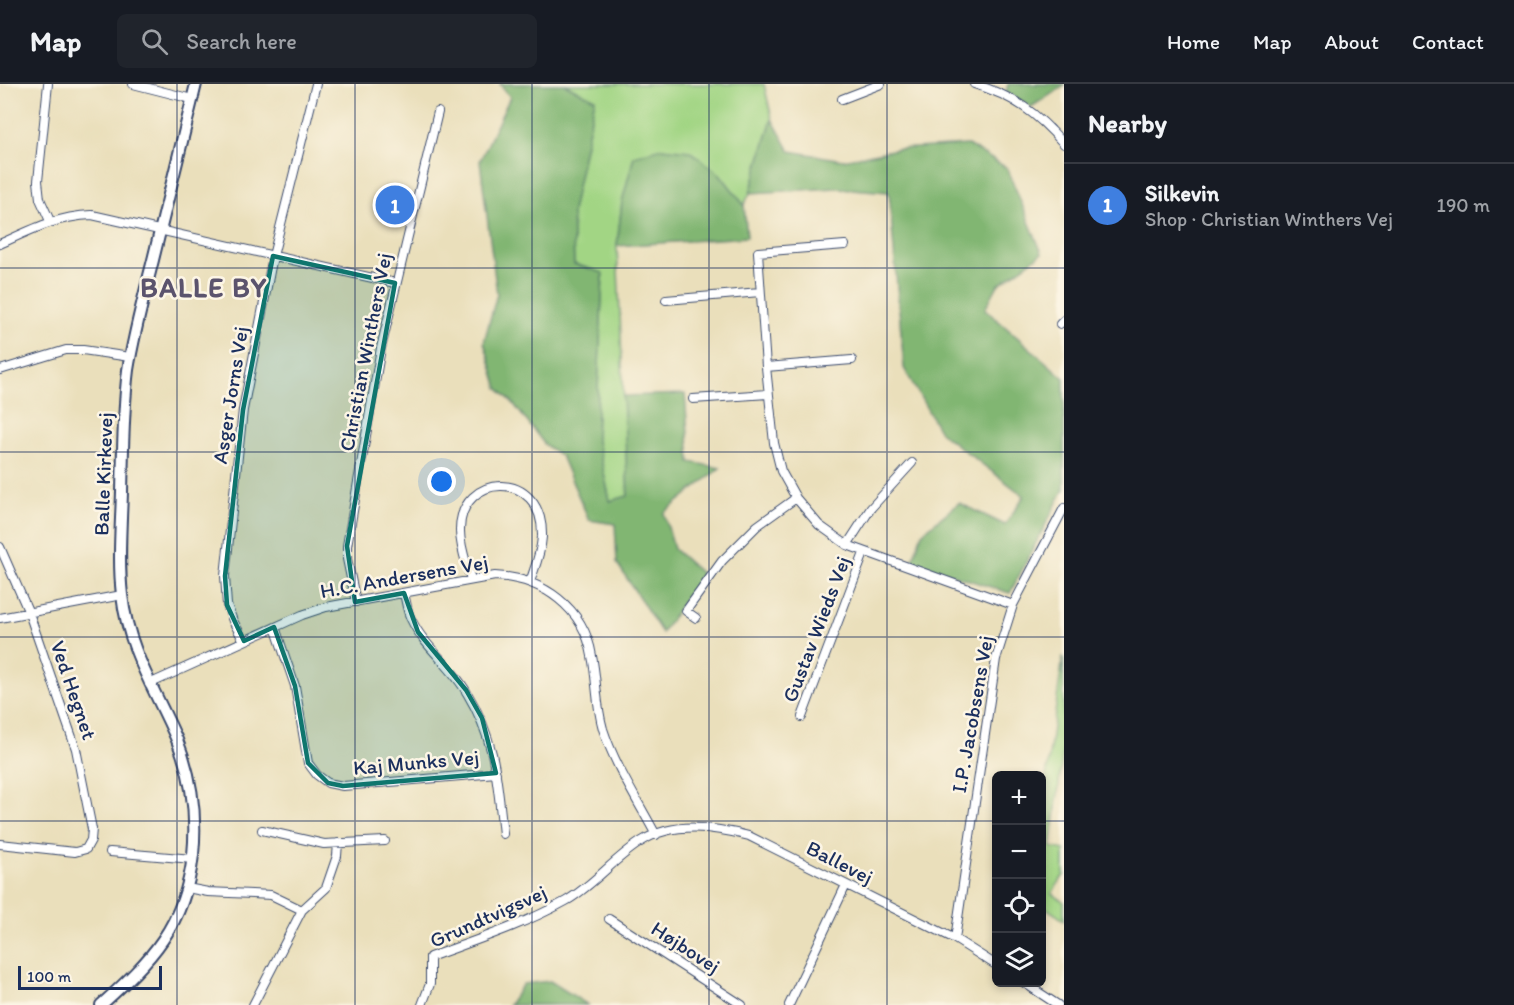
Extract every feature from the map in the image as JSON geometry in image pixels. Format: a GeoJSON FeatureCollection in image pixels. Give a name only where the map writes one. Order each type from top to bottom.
{"type":"FeatureCollection","features":[{"type":"Feature","properties":{"kind":"street"},"geometry":{"type":"LineString","coordinates":[[48,84],[38,180],[40,199],[50,221]]}},
{"type":"Feature","properties":{"kind":"street"},"geometry":{"type":"LineString","coordinates":[[133,84],[192,99]]}},
{"type":"Feature","properties":{"kind":"street","name":"Balle Kirkevej"},"geometry":{"type":"LineString","coordinates":[[101,1005],[139,971],[159,947],[176,917],[187,888],[193,859],[194,801],[188,771],[177,740],[135,650],[122,595],[120,557],[124,416],[130,357],[196,84]]}},
{"type":"Feature","properties":{"kind":"street","name":"Asger Jorns Vej"},"geometry":{"type":"LineString","coordinates":[[244,641],[227,605],[225,576],[243,410],[273,256],[316,84]]}},
{"type":"Feature","properties":{"kind":"street"},"geometry":{"type":"LineString","coordinates":[[842,99],[881,84]]}},
{"type":"Feature","properties":{"kind":"street"},"geometry":{"type":"LineString","coordinates":[[974,84],[1018,102],[1043,120],[1064,144]]}},
{"type":"Feature","properties":{"kind":"street","name":"Christian Winthers Vej"},"geometry":{"type":"LineString","coordinates":[[357,602],[347,559],[347,546],[381,348],[438,112]]}},
{"type":"Feature","properties":{"kind":"street"},"geometry":{"type":"LineString","coordinates":[[0,244],[50,221],[73,215],[92,215],[395,283]]}},
{"type":"Feature","properties":{"kind":"street","name":"Gustav Wieds Vej"},"geometry":{"type":"LineString","coordinates":[[845,245],[758,252],[768,394],[774,443],[781,471],[796,498],[819,525],[847,546],[1013,605]]}},
{"type":"Feature","properties":{"kind":"street"},"geometry":{"type":"LineString","coordinates":[[666,300],[760,292]]}},
{"type":"Feature","properties":{"kind":"street"},"geometry":{"type":"LineString","coordinates":[[0,370],[66,350],[83,350],[130,357]]}},
{"type":"Feature","properties":{"kind":"street"},"geometry":{"type":"LineString","coordinates":[[766,367],[852,360]]}},
{"type":"Feature","properties":{"kind":"street"},"geometry":{"type":"LineString","coordinates":[[693,399],[768,394]]}},
{"type":"Feature","properties":{"kind":"street","name":"Gustav Wieds Vej"},"geometry":{"type":"LineString","coordinates":[[847,546],[871,508],[912,463]]}},
{"type":"Feature","properties":{"kind":"street"},"geometry":{"type":"LineString","coordinates":[[471,580],[461,547],[459,529],[464,509],[476,494],[491,487],[508,486],[524,492],[536,506],[541,521],[540,550],[530,582]]}},
{"type":"Feature","properties":{"kind":"street"},"geometry":{"type":"LineString","coordinates":[[696,618],[686,611],[722,561],[757,526],[796,498]]}},
{"type":"Feature","properties":{"kind":"street","name":"I.P. Jacobsens Vej"},"geometry":{"type":"LineString","coordinates":[[955,939],[996,659],[1013,605],[1064,508]]}},
{"type":"Feature","properties":{"kind":"street","name":"Ved Hegnet"},"geometry":{"type":"LineString","coordinates":[[0,547],[29,612],[76,749],[92,829],[91,840],[86,849],[75,852],[0,844]]}},
{"type":"Feature","properties":{"kind":"street","name":"Gustav Wieds Vej"},"geometry":{"type":"LineString","coordinates":[[802,717],[864,553]]}},
{"type":"Feature","properties":{"kind":"street","name":"H.C. Andersens Vej"},"geometry":{"type":"LineString","coordinates":[[149,684],[275,627],[326,607],[495,576],[512,577],[530,582],[549,591],[565,604],[578,619],[586,635],[592,655],[603,728],[613,755],[656,835]]}},
{"type":"Feature","properties":{"kind":"street","name":"Kaj Munks Vej"},"geometry":{"type":"LineString","coordinates":[[404,593],[410,618],[418,632],[466,690],[482,718],[492,747],[503,834]]}},
{"type":"Feature","properties":{"kind":"street"},"geometry":{"type":"LineString","coordinates":[[0,618],[122,595]]}},
{"type":"Feature","properties":{"kind":"street","name":"Kaj Munks Vej"},"geometry":{"type":"LineString","coordinates":[[275,627],[296,686],[308,763],[317,775],[328,783],[343,786],[496,773]]}},
{"type":"Feature","properties":{"kind":"street","name":"Ballevej"},"geometry":{"type":"LineString","coordinates":[[656,835],[680,828],[702,827],[724,829],[749,836],[955,939],[992,962]]}},
{"type":"Feature","properties":{"kind":"street"},"geometry":{"type":"LineString","coordinates":[[262,830],[324,844],[385,841]]}},
{"type":"Feature","properties":{"kind":"street","name":"Grundtvigsvej"},"geometry":{"type":"LineString","coordinates":[[422,1005],[430,984],[430,957],[535,918],[575,896],[642,841],[656,835]]}},
{"type":"Feature","properties":{"kind":"street"},"geometry":{"type":"LineString","coordinates":[[252,1005],[302,910],[326,888],[337,856],[338,843]]}},
{"type":"Feature","properties":{"kind":"street"},"geometry":{"type":"LineString","coordinates":[[110,852],[193,859]]}},
{"type":"Feature","properties":{"kind":"street"},"geometry":{"type":"LineString","coordinates":[[789,1005],[846,885]]}},
{"type":"Feature","properties":{"kind":"street"},"geometry":{"type":"LineString","coordinates":[[187,888],[208,892],[271,895],[302,910]]}},
{"type":"Feature","properties":{"kind":"street","name":"Højbovej"},"geometry":{"type":"LineString","coordinates":[[609,919],[742,1005]]}},
{"type":"Feature","properties":{"kind":"street"},"geometry":{"type":"LineString","coordinates":[[1031,987],[1058,1005]]}},
{"type":"Feature","properties":{"kind":"highlighted area"},"geometry":{"type":"Polygon","coordinates":[[[273,256],[395,283],[347,546],[355,602],[404,593],[418,632],[466,690],[482,718],[496,773],[343,786],[328,783],[308,763],[295,686],[274,627],[244,641],[227,605],[225,576],[243,410],[273,256]]]}},
{"type":"Feature","properties":{"kind":"green space"},"geometry":{"type":"Polygon","coordinates":[[[500,84],[564,84],[595,99],[572,211],[574,264],[603,273],[596,437],[610,501],[628,496],[623,396],[685,394],[690,462],[720,468],[664,513],[674,549],[702,574],[662,633],[617,563],[615,524],[589,520],[561,456],[545,445],[513,403],[498,388],[484,342],[497,294],[480,161],[510,97],[500,84]]]}},
{"type":"Feature","properties":{"kind":"green space"},"geometry":{"type":"Polygon","coordinates":[[[564,84],[764,84],[772,119],[750,193],[744,205],[720,174],[622,202],[617,246],[628,496],[610,501],[596,437],[603,273],[574,264],[572,211],[595,99],[564,84]]]}},
{"type":"Feature","properties":{"kind":"green space"},"geometry":{"type":"Polygon","coordinates":[[[1008,84],[1064,84],[1064,86],[1031,107],[1006,92],[1008,84]]]}},
{"type":"Feature","properties":{"kind":"green space"},"geometry":{"type":"Polygon","coordinates":[[[772,119],[790,151],[843,160],[897,149],[968,145],[1007,168],[1042,253],[998,285],[985,309],[1064,378],[1064,489],[1010,593],[912,562],[922,533],[959,503],[1005,525],[1024,496],[940,432],[904,368],[889,192],[838,188],[750,193],[772,119]]]}},
{"type":"Feature","properties":{"kind":"green space"},"geometry":{"type":"Polygon","coordinates":[[[662,148],[690,151],[720,174],[744,205],[747,237],[617,246],[622,202],[634,156],[662,148]]]}},
{"type":"Feature","properties":{"kind":"green space"},"geometry":{"type":"Polygon","coordinates":[[[1063,657],[1064,745],[1051,847],[1064,850],[1064,875],[1052,893],[1064,902],[1064,920],[1046,908],[1046,778],[1063,657]]]}},
{"type":"Feature","properties":{"kind":"green space"},"geometry":{"type":"Polygon","coordinates":[[[550,981],[588,1005],[509,1005],[523,984],[550,981]]]}},
{"type":"Feature","properties":{"kind":"place","name":"Silkevin"},"geometry":{"type":"Point","coordinates":[395,205]}},
{"type":"Feature","properties":{"kind":"district","name":"BALLE BY"},"geometry":{"type":"Point","coordinates":[204,287]}}]}
